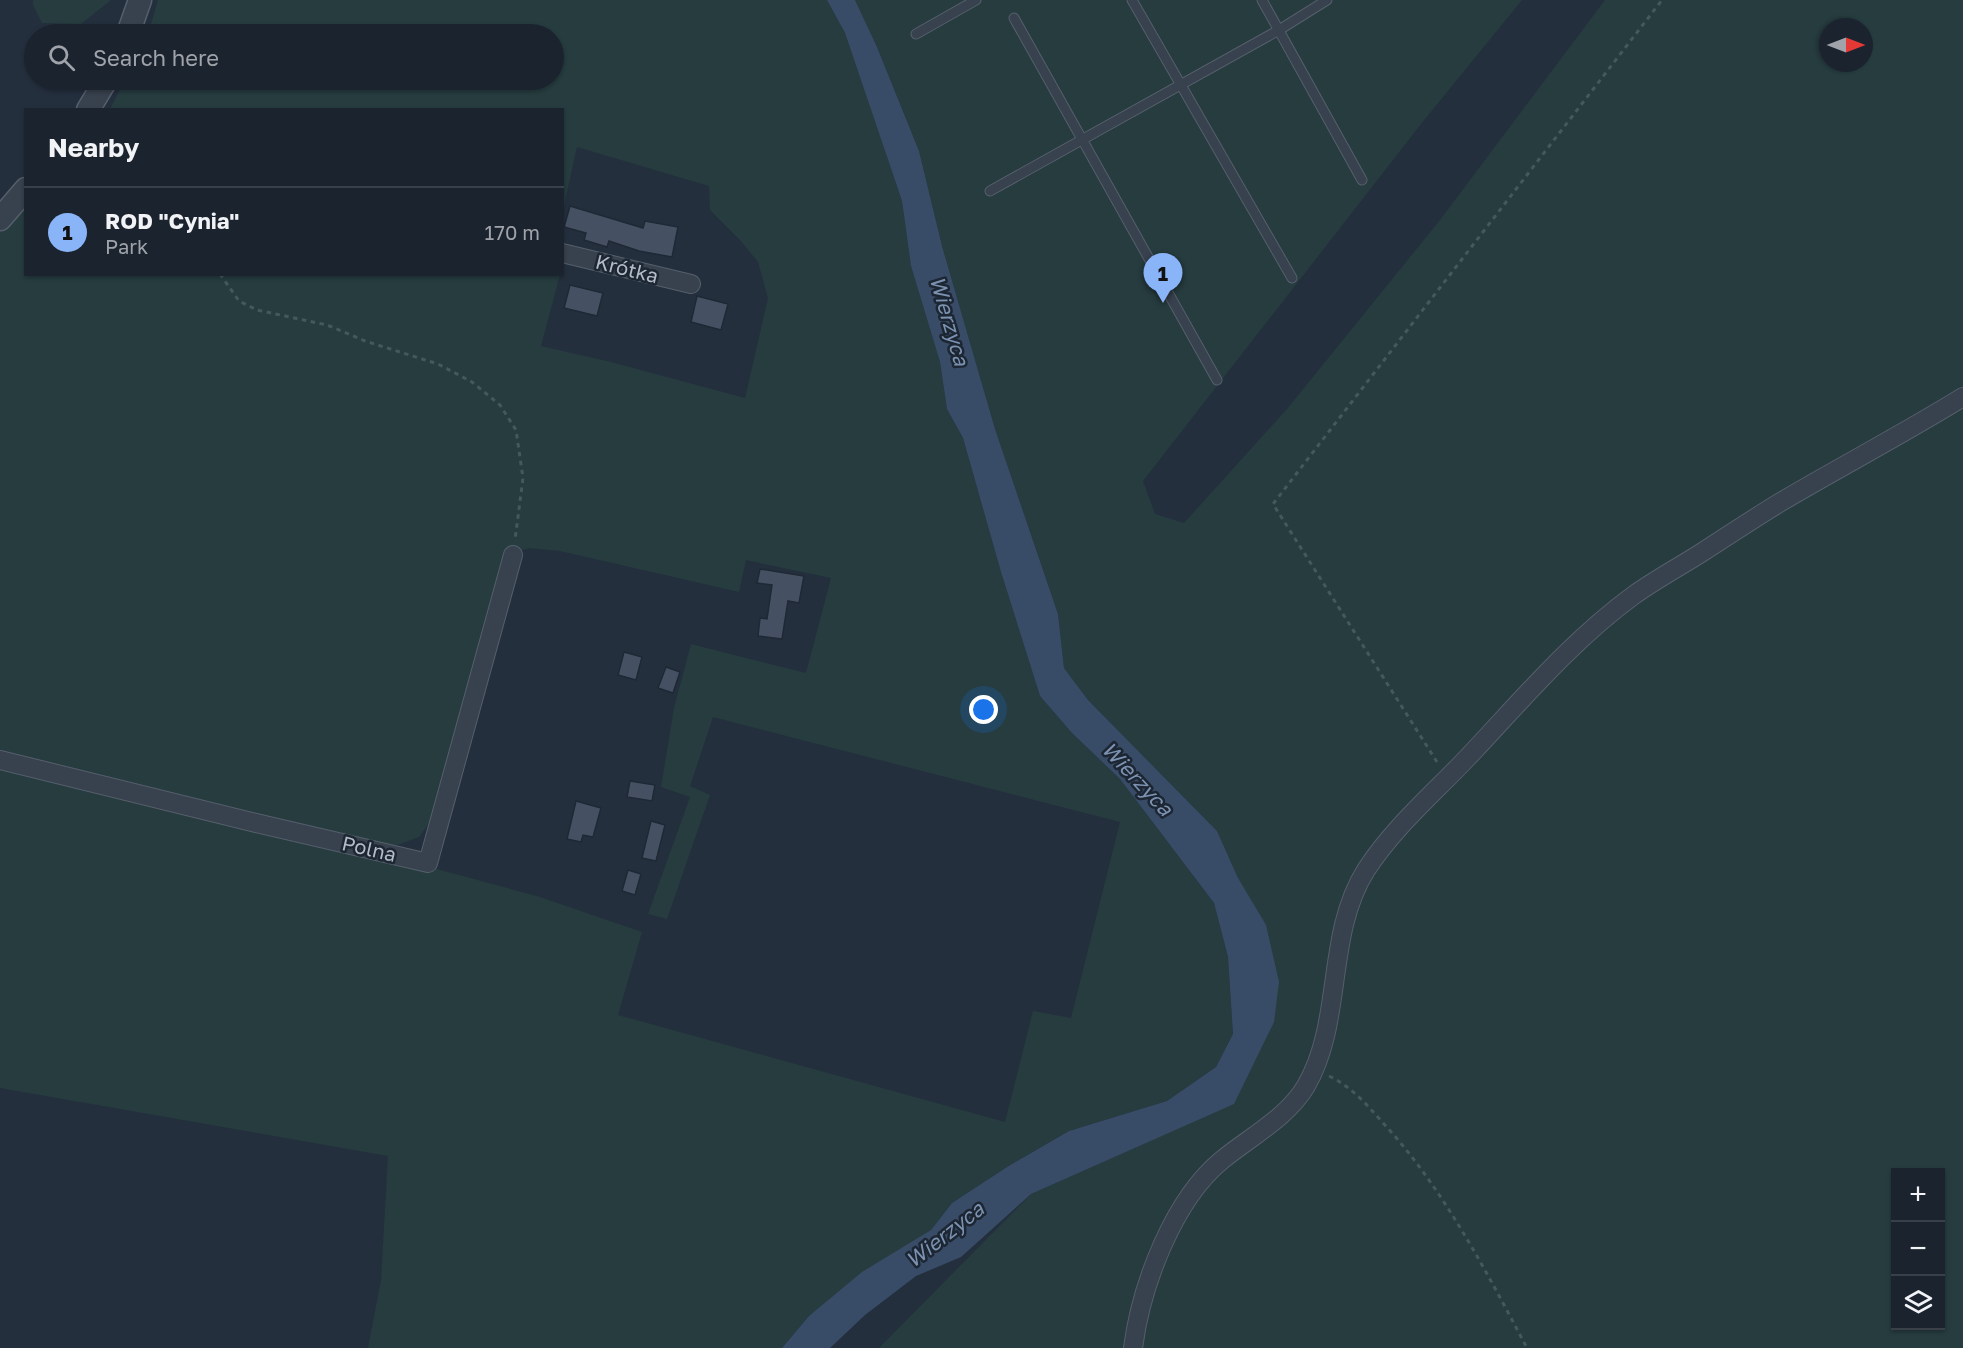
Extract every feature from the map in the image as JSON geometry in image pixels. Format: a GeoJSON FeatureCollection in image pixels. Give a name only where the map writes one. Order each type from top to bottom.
{"type":"FeatureCollection","features":[{"type":"Feature","properties":{"kind":"street"},"geometry":{"type":"LineString","coordinates":[[132,24],[140,0]]}},
{"type":"Feature","properties":{"kind":"street"},"geometry":{"type":"LineString","coordinates":[[89,108],[100,90]]}},
{"type":"Feature","properties":{"kind":"street"},"geometry":{"type":"LineString","coordinates":[[0,219],[24,191]]}},
{"type":"Feature","properties":{"kind":"street","name":"Krótka"},"geometry":{"type":"LineString","coordinates":[[564,253],[691,284]]}},
{"type":"Feature","properties":{"kind":"street"},"geometry":{"type":"LineString","coordinates":[[1133,1348],[1142,1306],[1154,1270],[1177,1214],[1191,1192],[1214,1167],[1288,1108],[1304,1088],[1315,1068],[1322,1046],[1344,924],[1353,895],[1381,850],[1574,645],[1634,595],[1777,504],[1963,397]]}},
{"type":"Feature","properties":{"kind":"street","name":"Polna"},"geometry":{"type":"LineString","coordinates":[[0,760],[429,863],[513,555]]}},
{"type":"Feature","properties":{"kind":"lane"},"geometry":{"type":"LineString","coordinates":[[916,34],[976,0]]}},
{"type":"Feature","properties":{"kind":"lane"},"geometry":{"type":"LineString","coordinates":[[1132,0],[1292,278]]}},
{"type":"Feature","properties":{"kind":"lane"},"geometry":{"type":"LineString","coordinates":[[1262,0],[1362,180]]}},
{"type":"Feature","properties":{"kind":"lane"},"geometry":{"type":"LineString","coordinates":[[990,191],[1279,30],[1327,0]]}},
{"type":"Feature","properties":{"kind":"lane"},"geometry":{"type":"LineString","coordinates":[[1014,18],[1217,380]]}},
{"type":"Feature","properties":{"kind":"path"},"geometry":{"type":"LineString","coordinates":[[1448,778],[1273,504],[1662,0]]}},
{"type":"Feature","properties":{"kind":"path"},"geometry":{"type":"LineString","coordinates":[[221,276],[239,301],[257,310],[327,325],[365,341],[438,364],[472,382],[500,405],[516,430],[523,478],[513,555]]}},
{"type":"Feature","properties":{"kind":"path"},"geometry":{"type":"LineString","coordinates":[[1315,1068],[1357,1093],[1410,1152],[1445,1204],[1527,1348]]}},
{"type":"Feature","properties":{"kind":"green space"},"geometry":{"type":"Polygon","coordinates":[[[33,0],[111,0],[81,24],[42,23],[33,5],[33,0]]]}},
{"type":"Feature","properties":{"kind":"green space"},"geometry":{"type":"Polygon","coordinates":[[[158,0],[827,0],[845,33],[902,201],[911,266],[940,362],[947,409],[963,438],[1001,572],[1040,696],[1072,733],[1120,779],[1214,903],[1228,957],[1233,1034],[1216,1067],[1167,1101],[1069,1131],[1007,1167],[952,1203],[931,1230],[809,1316],[782,1348],[368,1348],[381,1280],[388,1156],[0,1088],[0,766],[335,848],[437,869],[540,897],[642,932],[618,1015],[1005,1122],[1033,1011],[1071,1018],[1120,822],[713,717],[690,786],[710,795],[667,919],[648,914],[690,797],[661,787],[674,708],[691,644],[806,673],[831,578],[746,560],[739,592],[560,551],[530,548],[507,554],[436,814],[419,837],[392,847],[0,752],[0,233],[24,205],[24,276],[560,276],[541,346],[745,398],[768,298],[758,262],[710,210],[709,186],[577,147],[564,206],[564,108],[111,108],[120,90],[564,90],[564,24],[151,24],[158,0]]]}},
{"type":"Feature","properties":{"kind":"green space"},"geometry":{"type":"Polygon","coordinates":[[[855,0],[1522,0],[1421,124],[1143,481],[1155,514],[1184,523],[1287,409],[1440,220],[1605,0],[1963,0],[1963,1348],[879,1348],[1031,1194],[1234,1103],[1238,878],[1217,831],[1088,700],[1064,668],[1058,614],[995,429],[942,246],[919,151],[877,47],[855,0]]]}},
{"type":"Feature","properties":{"kind":"water","name":"Wierzyca"},"geometry":{"type":"Polygon","coordinates":[[[827,0],[855,0],[877,47],[919,151],[942,246],[995,429],[1058,614],[1064,668],[1088,700],[1217,831],[1238,878],[1266,925],[1279,982],[1274,1022],[1234,1104],[1031,1194],[961,1257],[916,1276],[865,1315],[830,1348],[782,1348],[809,1316],[862,1272],[931,1230],[952,1203],[1007,1167],[1069,1131],[1167,1101],[1216,1067],[1233,1034],[1228,957],[1214,903],[1120,779],[1072,733],[1040,696],[1001,572],[963,438],[947,409],[940,362],[911,266],[902,201],[845,33],[827,0]]]}},
{"type":"Feature","properties":{"kind":"building"},"geometry":{"type":"Polygon","coordinates":[[[570,206],[643,228],[645,221],[678,227],[672,257],[639,251],[609,241],[607,247],[584,240],[586,233],[564,227],[570,206]]]}},
{"type":"Feature","properties":{"kind":"building"},"geometry":{"type":"Polygon","coordinates":[[[570,285],[603,293],[597,316],[564,308],[570,285]]]}},
{"type":"Feature","properties":{"kind":"building"},"geometry":{"type":"Polygon","coordinates":[[[697,296],[728,304],[721,330],[691,322],[697,296]]]}},
{"type":"Feature","properties":{"kind":"building"},"geometry":{"type":"Polygon","coordinates":[[[760,569],[804,576],[799,603],[788,601],[782,639],[758,636],[760,618],[767,619],[772,585],[757,583],[760,569]]]}},
{"type":"Feature","properties":{"kind":"building"},"geometry":{"type":"Polygon","coordinates":[[[624,652],[642,657],[636,680],[618,675],[624,652]]]}},
{"type":"Feature","properties":{"kind":"building"},"geometry":{"type":"Polygon","coordinates":[[[666,667],[680,672],[673,693],[658,688],[666,667]]]}},
{"type":"Feature","properties":{"kind":"building"},"geometry":{"type":"Polygon","coordinates":[[[630,781],[655,785],[652,801],[627,797],[630,781]]]}},
{"type":"Feature","properties":{"kind":"building"},"geometry":{"type":"Polygon","coordinates":[[[576,801],[601,808],[593,837],[583,835],[581,842],[567,839],[576,801]]]}},
{"type":"Feature","properties":{"kind":"building"},"geometry":{"type":"Polygon","coordinates":[[[651,821],[665,825],[656,861],[642,858],[651,821]]]}},
{"type":"Feature","properties":{"kind":"building"},"geometry":{"type":"Polygon","coordinates":[[[628,870],[641,874],[635,895],[622,891],[628,870]]]}},
{"type":"Feature","properties":{"kind":"place","name":"ROD \"Cynia\""},"geometry":{"type":"Point","coordinates":[1163,303]}}]}
